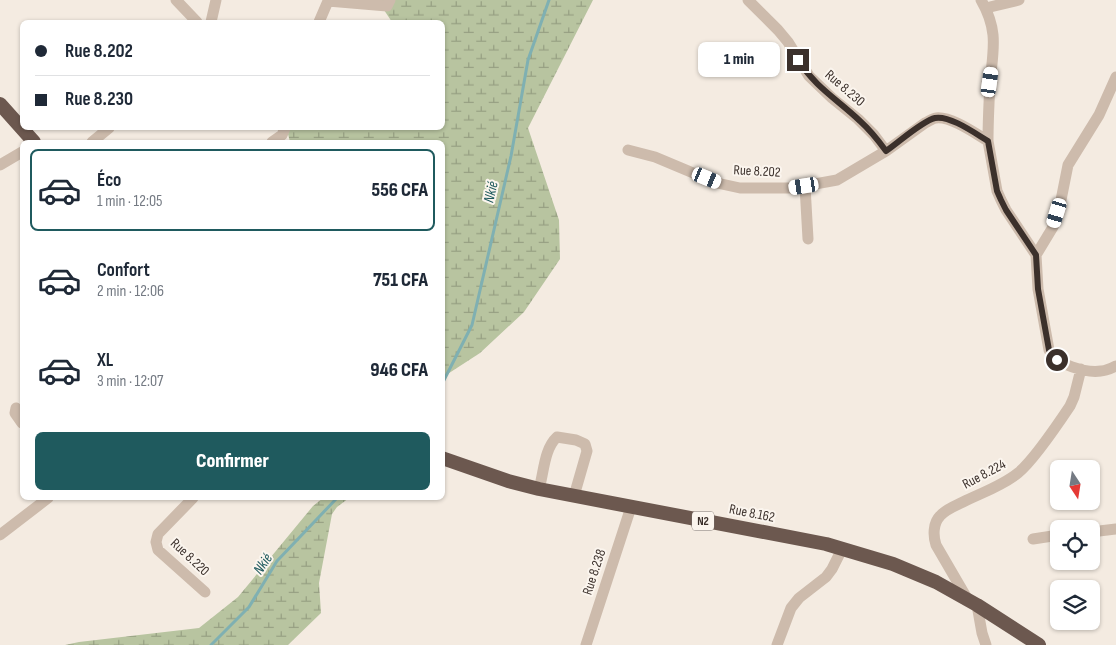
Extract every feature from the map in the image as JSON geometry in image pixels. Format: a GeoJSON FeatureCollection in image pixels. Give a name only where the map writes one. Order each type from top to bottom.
{"type":"FeatureCollection","features":[{"type":"Feature","properties":{"kind":"highway"},"geometry":{"type":"LineString","coordinates":[[0,104],[20,126]]}},
{"type":"Feature","properties":{"kind":"highway"},"geometry":{"type":"LineString","coordinates":[[23,130],[32,140]]}},
{"type":"Feature","properties":{"kind":"highway","name":"Rue 8.162"},"geometry":{"type":"LineString","coordinates":[[445,459],[508,481],[539,489],[817,542],[893,564],[936,582],[1039,645]]}},
{"type":"Feature","properties":{"kind":"street"},"geometry":{"type":"LineString","coordinates":[[176,0],[195,20]]}},
{"type":"Feature","properties":{"kind":"street"},"geometry":{"type":"LineString","coordinates":[[211,20],[216,0]]}},
{"type":"Feature","properties":{"kind":"street"},"geometry":{"type":"LineString","coordinates":[[320,20],[328,2],[387,6],[390,0]]}},
{"type":"Feature","properties":{"kind":"street","name":"Rue 8.230"},"geometry":{"type":"LineString","coordinates":[[748,0],[783,36],[809,76],[874,135],[886,151]]}},
{"type":"Feature","properties":{"kind":"street"},"geometry":{"type":"LineString","coordinates":[[1019,0],[983,4],[992,29],[995,49],[990,82],[988,141],[997,191],[1006,210],[1036,255],[1038,289],[1049,350],[1052,356],[1057,360],[1081,369],[1103,371],[1116,366]]}},
{"type":"Feature","properties":{"kind":"street"},"geometry":{"type":"LineString","coordinates":[[1036,255],[1053,227],[1068,165],[1099,114],[1116,77]]}},
{"type":"Feature","properties":{"kind":"street","name":"Rue 8.202"},"geometry":{"type":"LineString","coordinates":[[628,150],[655,157],[718,183],[740,188],[793,188],[837,180],[886,151],[925,123],[936,118],[962,125],[988,141]]}},
{"type":"Feature","properties":{"kind":"street"},"geometry":{"type":"LineString","coordinates":[[94,140],[107,130]]}},
{"type":"Feature","properties":{"kind":"street"},"geometry":{"type":"LineString","coordinates":[[275,140],[282,135],[284,130]]}},
{"type":"Feature","properties":{"kind":"street"},"geometry":{"type":"LineString","coordinates":[[0,165],[20,153]]}},
{"type":"Feature","properties":{"kind":"street"},"geometry":{"type":"LineString","coordinates":[[804,186],[808,240]]}},
{"type":"Feature","properties":{"kind":"street","name":"Rue 8.224"},"geometry":{"type":"LineString","coordinates":[[972,603],[936,545],[934,538],[935,526],[939,516],[950,508],[1007,481],[1029,462],[1070,406],[1074,398],[1081,369]]}},
{"type":"Feature","properties":{"kind":"street"},"geometry":{"type":"LineString","coordinates":[[16,408],[16,413],[20,420]]}},
{"type":"Feature","properties":{"kind":"street"},"geometry":{"type":"LineString","coordinates":[[539,489],[544,463],[552,442],[557,437],[576,440],[585,444],[586,451],[574,496]]}},
{"type":"Feature","properties":{"kind":"street"},"geometry":{"type":"LineString","coordinates":[[0,535],[45,500]]}},
{"type":"Feature","properties":{"kind":"street","name":"Rue 8.220"},"geometry":{"type":"LineString","coordinates":[[191,500],[158,534],[156,542],[158,550],[205,592]]}},
{"type":"Feature","properties":{"kind":"street","name":"Rue 8.238"},"geometry":{"type":"LineString","coordinates":[[586,645],[631,508]]}},
{"type":"Feature","properties":{"kind":"street"},"geometry":{"type":"LineString","coordinates":[[1100,531],[1116,529]]}},
{"type":"Feature","properties":{"kind":"street"},"geometry":{"type":"LineString","coordinates":[[1033,539],[1050,536]]}},
{"type":"Feature","properties":{"kind":"street"},"geometry":{"type":"LineString","coordinates":[[777,645],[791,608],[799,598],[826,577],[842,549]]}},
{"type":"Feature","properties":{"kind":"street"},"geometry":{"type":"LineString","coordinates":[[972,603],[986,645]]}},
{"type":"Feature","properties":{"kind":"green space"},"geometry":{"type":"Polygon","coordinates":[[[381,0],[593,0],[528,128],[559,220],[560,259],[524,312],[480,353],[445,376],[445,140],[290,140],[288,134],[289,130],[445,130],[445,20],[391,20],[384,10],[381,0]]]}},
{"type":"Feature","properties":{"kind":"green space"},"geometry":{"type":"Polygon","coordinates":[[[320,500],[346,500],[337,507],[332,514],[319,583],[321,613],[288,645],[65,645],[199,628],[238,597],[313,506],[320,500]]]}},
{"type":"Feature","properties":{"kind":"waterway","name":"Nkié"},"geometry":{"type":"LineString","coordinates":[[445,378],[472,325],[511,156],[528,60],[549,0]]}},
{"type":"Feature","properties":{"kind":"waterway","name":"Nkié"},"geometry":{"type":"LineString","coordinates":[[211,645],[249,607],[277,561],[335,500]]}},
{"type":"Feature","properties":{"kind":"route"},"geometry":{"type":"LineString","coordinates":[[798,60],[809,76],[874,135],[886,151],[925,123],[936,118],[962,125],[988,141],[997,191],[1006,210],[1036,255],[1038,289],[1049,350],[1057,360]]}}]}
